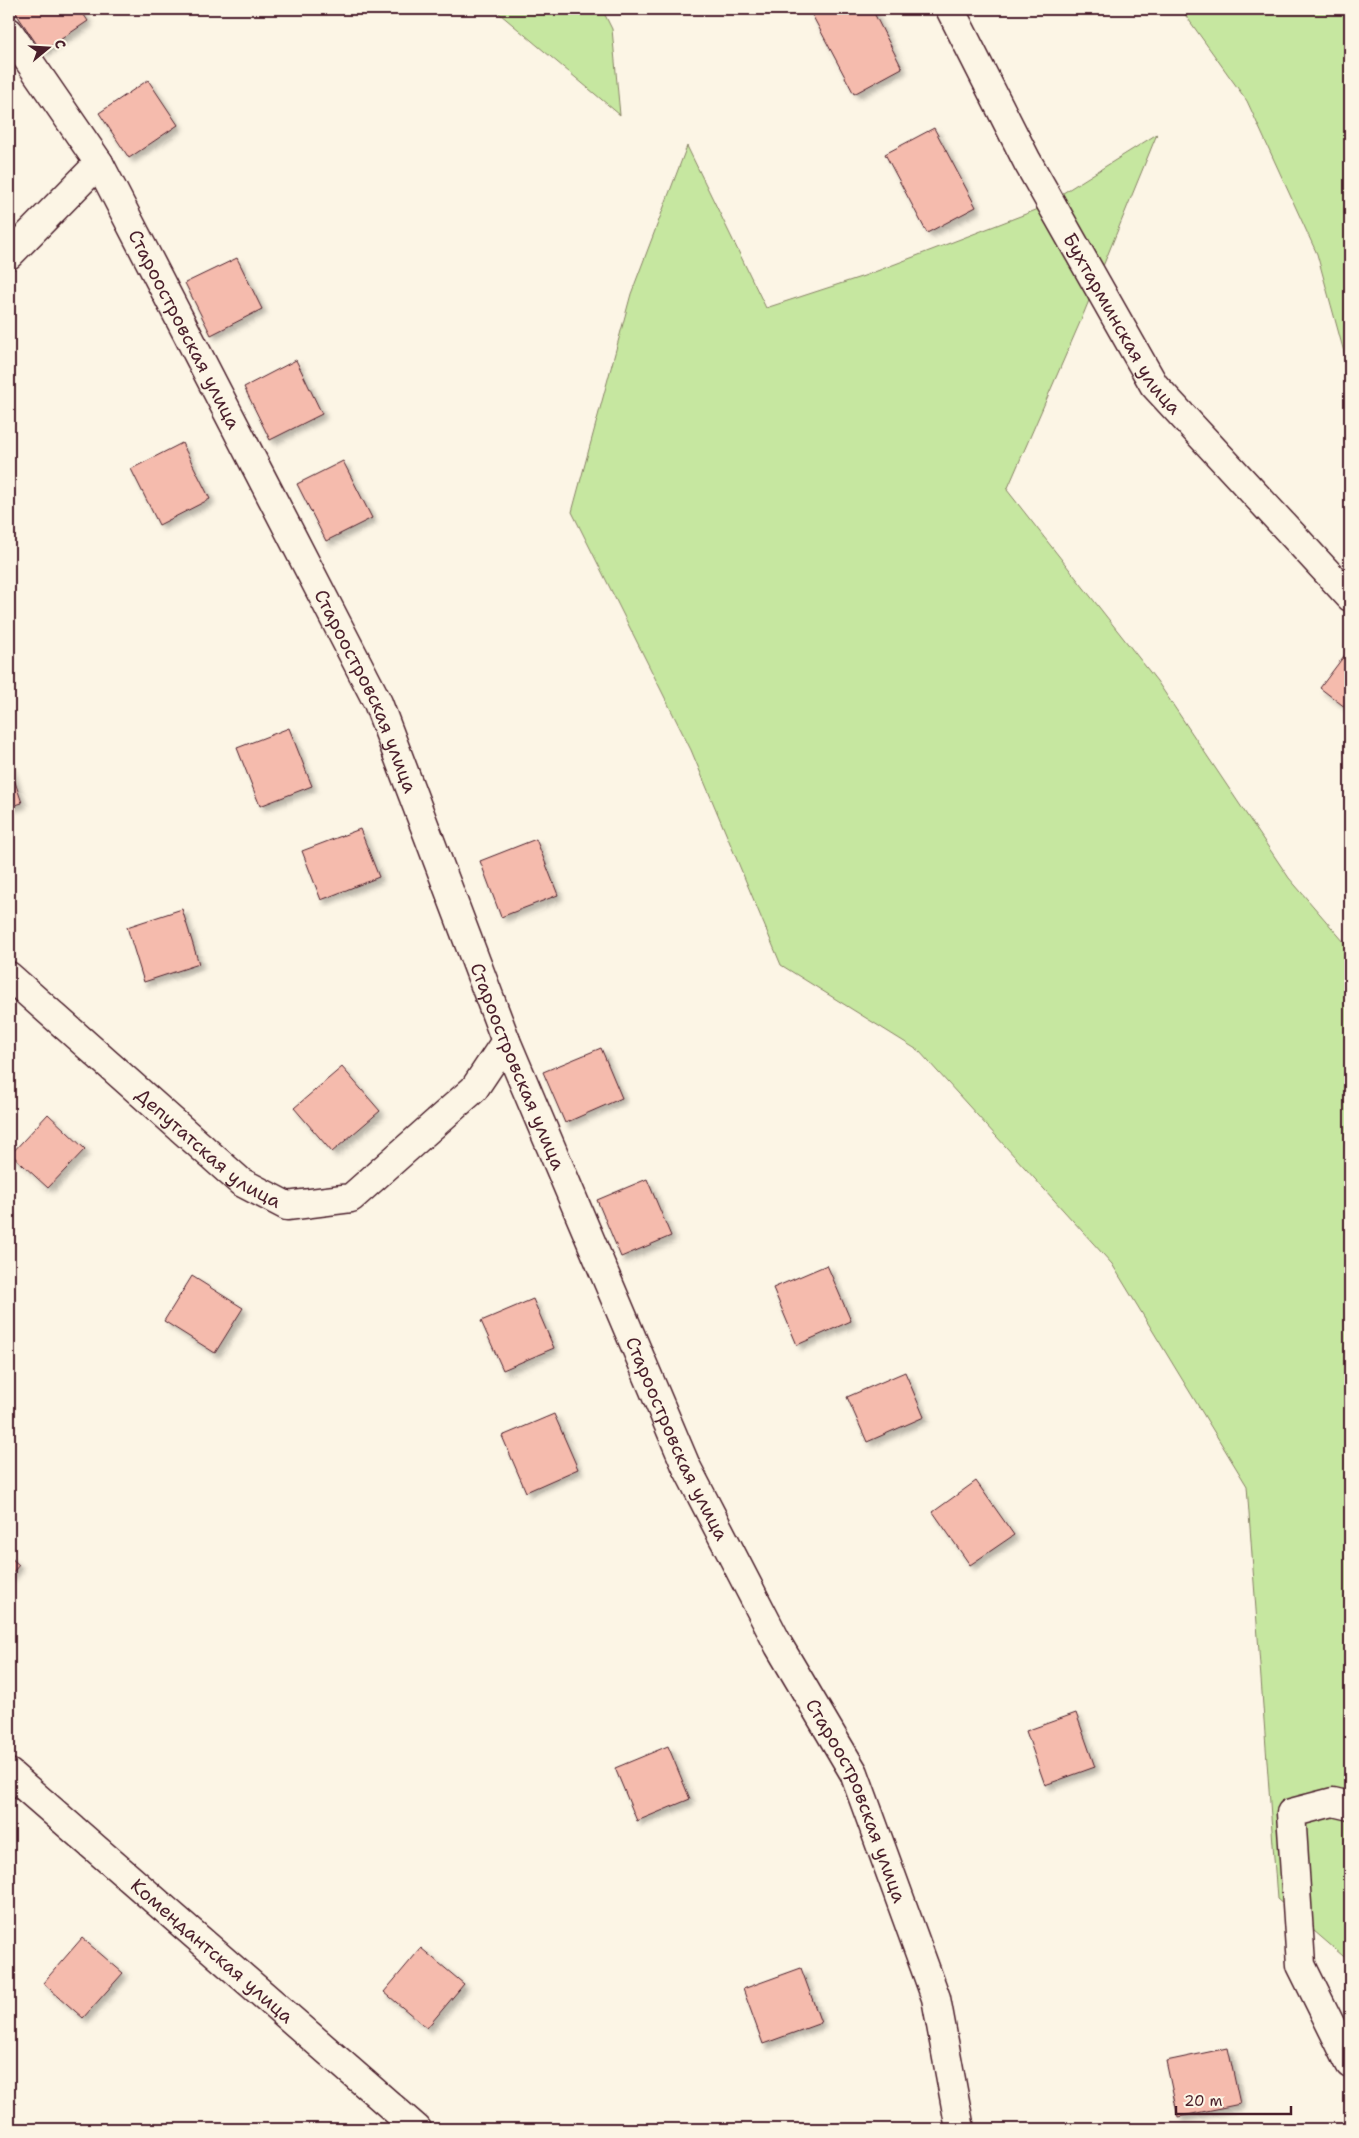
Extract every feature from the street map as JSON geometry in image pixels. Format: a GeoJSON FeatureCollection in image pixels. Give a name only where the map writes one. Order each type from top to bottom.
{"type":"FeatureCollection","features":[{"type":"Feature","properties":{"kind":"street","name":"Бухтарминская улица"},"geometry":{"type":"LineString","coordinates":[[950,9],[1027,161],[1154,384],[1350,597]]}},
{"type":"Feature","properties":{"kind":"street","name":"Староостровская улица"},"geometry":{"type":"LineString","coordinates":[[9,32],[99,163],[378,703],[506,1041],[686,1466],[779,1646],[854,1773],[936,1998],[960,2129]]}},
{"type":"Feature","properties":{"kind":"street"},"geometry":{"type":"LineString","coordinates":[[9,255],[99,163]]}},
{"type":"Feature","properties":{"kind":"street","name":"Депутатская улица"},"geometry":{"type":"LineString","coordinates":[[9,976],[241,1182],[287,1206],[351,1198],[474,1089],[506,1041]]}},
{"type":"Feature","properties":{"kind":"street","name":"Комендантская улица"},"geometry":{"type":"LineString","coordinates":[[9,1773],[417,2129]]}},
{"type":"Feature","properties":{"kind":"street"},"geometry":{"type":"LineString","coordinates":[[1350,1806],[1333,1802],[1291,1813],[1301,1965],[1350,2064]]}},
{"type":"Feature","properties":{"kind":"green space"},"geometry":{"type":"Polygon","coordinates":[[[494,9],[602,9],[612,29],[620,115],[494,9]]]}},
{"type":"Feature","properties":{"kind":"green space"},"geometry":{"type":"Polygon","coordinates":[[[1181,9],[1350,9],[1350,374],[1317,254],[1247,101],[1181,9]]]}},
{"type":"Feature","properties":{"kind":"green space"},"geometry":{"type":"Polygon","coordinates":[[[1157,134],[1081,320],[1007,490],[1157,681],[1289,878],[1350,949],[1350,1962],[1277,1899],[1247,1486],[1112,1264],[919,1051],[781,965],[691,750],[572,512],[631,294],[687,146],[766,308],[864,276],[1036,210],[1157,134]]]}},
{"type":"Feature","properties":{"kind":"building"},"geometry":{"type":"Polygon","coordinates":[[[13,9],[80,9],[88,21],[42,52],[13,9]]]}},
{"type":"Feature","properties":{"kind":"building"},"geometry":{"type":"Polygon","coordinates":[[[809,9],[872,9],[902,68],[854,94],[809,9]]]}},
{"type":"Feature","properties":{"kind":"building"},"geometry":{"type":"Polygon","coordinates":[[[148,80],[178,125],[129,158],[99,113],[148,80]]]}},
{"type":"Feature","properties":{"kind":"building"},"geometry":{"type":"Polygon","coordinates":[[[934,128],[976,207],[927,233],[885,154],[934,128]]]}},
{"type":"Feature","properties":{"kind":"building"},"geometry":{"type":"Polygon","coordinates":[[[237,258],[262,309],[211,335],[185,283],[237,258]]]}},
{"type":"Feature","properties":{"kind":"building"},"geometry":{"type":"Polygon","coordinates":[[[296,360],[322,414],[270,440],[244,387],[296,360]]]}},
{"type":"Feature","properties":{"kind":"building"},"geometry":{"type":"Polygon","coordinates":[[[182,443],[210,499],[159,525],[131,469],[182,443]]]}},
{"type":"Feature","properties":{"kind":"building"},"geometry":{"type":"Polygon","coordinates":[[[343,461],[372,518],[326,541],[297,484],[343,461]]]}},
{"type":"Feature","properties":{"kind":"building"},"geometry":{"type":"Polygon","coordinates":[[[1350,648],[1350,711],[1320,688],[1350,648]]]}},
{"type":"Feature","properties":{"kind":"building"},"geometry":{"type":"Polygon","coordinates":[[[289,728],[312,786],[260,806],[237,748],[289,728]]]}},
{"type":"Feature","properties":{"kind":"building"},"geometry":{"type":"Polygon","coordinates":[[[9,764],[22,803],[9,807],[9,764]]]}},
{"type":"Feature","properties":{"kind":"building"},"geometry":{"type":"Polygon","coordinates":[[[360,829],[379,877],[321,900],[302,851],[360,829]]]}},
{"type":"Feature","properties":{"kind":"building"},"geometry":{"type":"Polygon","coordinates":[[[536,839],[558,895],[501,917],[480,861],[536,839]]]}},
{"type":"Feature","properties":{"kind":"building"},"geometry":{"type":"Polygon","coordinates":[[[182,909],[199,964],[144,982],[127,927],[182,909]]]}},
{"type":"Feature","properties":{"kind":"building"},"geometry":{"type":"Polygon","coordinates":[[[601,1048],[622,1098],[565,1123],[543,1072],[601,1048]]]}},
{"type":"Feature","properties":{"kind":"building"},"geometry":{"type":"Polygon","coordinates":[[[342,1067],[380,1111],[332,1152],[294,1108],[342,1067]]]}},
{"type":"Feature","properties":{"kind":"building"},"geometry":{"type":"Polygon","coordinates":[[[48,1114],[85,1149],[48,1188],[11,1154],[48,1114]]]}},
{"type":"Feature","properties":{"kind":"building"},"geometry":{"type":"Polygon","coordinates":[[[647,1179],[671,1236],[621,1257],[597,1200],[647,1179]]]}},
{"type":"Feature","properties":{"kind":"building"},"geometry":{"type":"Polygon","coordinates":[[[827,1265],[851,1321],[797,1345],[773,1288],[827,1265]]]}},
{"type":"Feature","properties":{"kind":"building"},"geometry":{"type":"Polygon","coordinates":[[[192,1276],[243,1308],[215,1353],[164,1321],[192,1276]]]}},
{"type":"Feature","properties":{"kind":"building"},"geometry":{"type":"Polygon","coordinates":[[[533,1299],[554,1348],[503,1370],[481,1321],[533,1299]]]}},
{"type":"Feature","properties":{"kind":"building"},"geometry":{"type":"Polygon","coordinates":[[[905,1372],[924,1417],[867,1442],[847,1397],[905,1372]]]}},
{"type":"Feature","properties":{"kind":"building"},"geometry":{"type":"Polygon","coordinates":[[[554,1414],[578,1469],[526,1492],[502,1436],[554,1414]]]}},
{"type":"Feature","properties":{"kind":"building"},"geometry":{"type":"Polygon","coordinates":[[[976,1481],[1014,1535],[970,1565],[933,1512],[976,1481]]]}},
{"type":"Feature","properties":{"kind":"building"},"geometry":{"type":"Polygon","coordinates":[[[9,1556],[19,1565],[9,1577],[9,1556]]]}},
{"type":"Feature","properties":{"kind":"building"},"geometry":{"type":"Polygon","coordinates":[[[1076,1713],[1095,1767],[1045,1785],[1026,1731],[1076,1713]]]}},
{"type":"Feature","properties":{"kind":"building"},"geometry":{"type":"Polygon","coordinates":[[[668,1746],[690,1799],[637,1821],[615,1768],[668,1746]]]}},
{"type":"Feature","properties":{"kind":"building"},"geometry":{"type":"Polygon","coordinates":[[[82,1938],[123,1973],[83,2018],[43,1983],[82,1938]]]}},
{"type":"Feature","properties":{"kind":"building"},"geometry":{"type":"Polygon","coordinates":[[[421,1948],[464,1984],[427,2028],[384,1992],[421,1948]]]}},
{"type":"Feature","properties":{"kind":"building"},"geometry":{"type":"Polygon","coordinates":[[[801,1968],[821,2023],[763,2044],[743,1989],[801,1968]]]}},
{"type":"Feature","properties":{"kind":"building"},"geometry":{"type":"Polygon","coordinates":[[[1228,2048],[1240,2104],[1178,2117],[1166,2061],[1228,2048]]]}},
{"type":"Feature","properties":{"kind":"building"},"geometry":{"type":"Polygon","coordinates":[[[597,2122],[605,2129],[591,2129],[597,2122]]]}}]}
